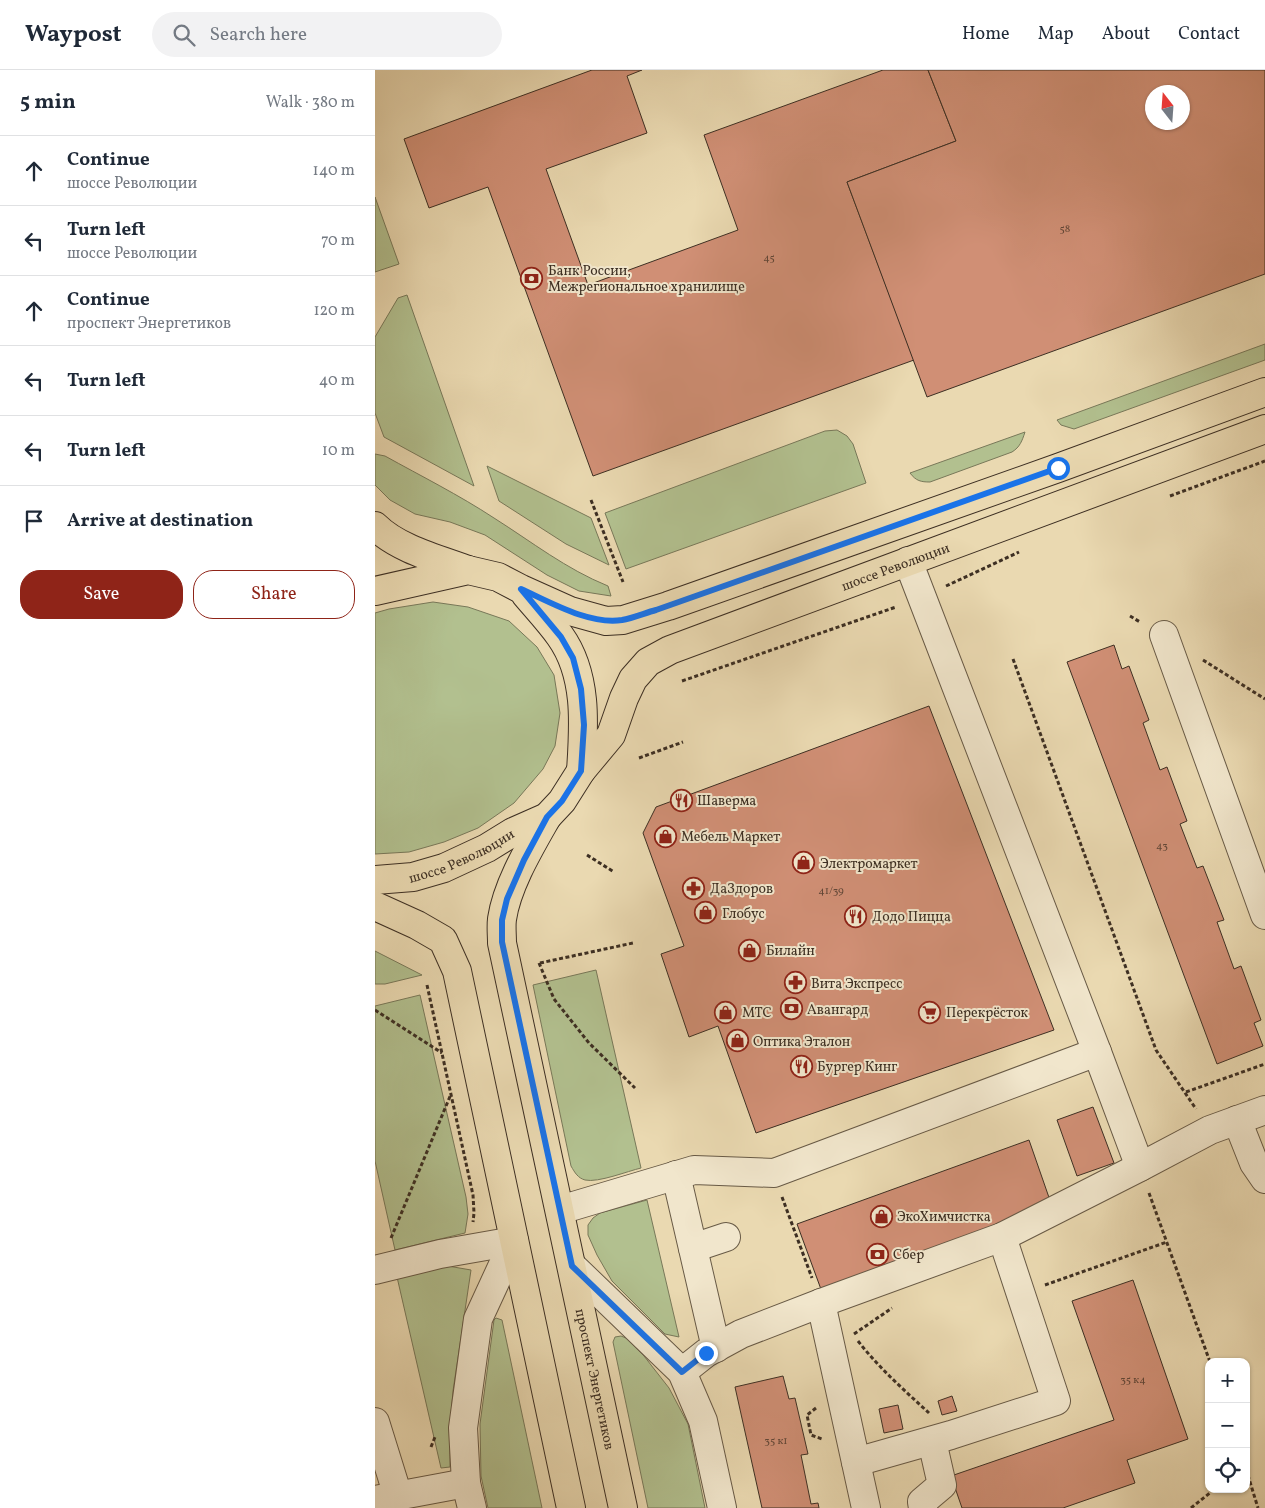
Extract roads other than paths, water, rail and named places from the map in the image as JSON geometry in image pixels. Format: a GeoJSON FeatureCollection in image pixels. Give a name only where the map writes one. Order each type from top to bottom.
{"type":"FeatureCollection","features":[{"type":"Feature","properties":{"kind":"main road","name":"шоссе Революции"},"geometry":{"type":"LineString","coordinates":[[375,592],[423,579],[468,570],[498,577],[570,611],[606,621],[623,620],[662,608],[1049,471],[1265,392]]}},
{"type":"Feature","properties":{"kind":"main road","name":"шоссе Революции"},"geometry":{"type":"LineString","coordinates":[[375,880],[413,877],[444,868],[487,848],[513,832],[547,817],[562,801],[581,771],[611,735],[624,698],[633,680],[649,662],[670,650],[1265,428]]}},
{"type":"Feature","properties":{"kind":"main road"},"geometry":{"type":"LineString","coordinates":[[375,526],[409,548],[468,570]]}},
{"type":"Feature","properties":{"kind":"main road","name":"шоссе Революции"},"geometry":{"type":"LineString","coordinates":[[521,589],[561,637],[573,658],[581,689],[584,725],[581,771]]}},
{"type":"Feature","properties":{"kind":"main road","name":"проспект Энергетиков"},"geometry":{"type":"LineString","coordinates":[[547,817],[524,860],[507,899],[502,920],[502,942],[623,1508]]}},
{"type":"Feature","properties":{"kind":"main road"},"geometry":{"type":"LineString","coordinates":[[375,906],[417,925],[443,940],[457,971],[571,1508]]}},
{"type":"Feature","properties":{"kind":"street"},"geometry":{"type":"LineString","coordinates":[[908,561],[1140,1167]]}},
{"type":"Feature","properties":{"kind":"street"},"geometry":{"type":"LineString","coordinates":[[1164,635],[1265,916]]}},
{"type":"Feature","properties":{"kind":"street"},"geometry":{"type":"LineString","coordinates":[[560,1210],[694,1170],[774,1173],[1097,1052]]}},
{"type":"Feature","properties":{"kind":"street"},"geometry":{"type":"LineString","coordinates":[[682,1372],[706,1353],[741,1334],[821,1302],[1002,1237],[1210,1130],[1265,1110]]}},
{"type":"Feature","properties":{"kind":"street"},"geometry":{"type":"LineString","coordinates":[[1237,1120],[1253,1163],[1265,1180]]}},
{"type":"Feature","properties":{"kind":"street"},"geometry":{"type":"LineString","coordinates":[[676,1175],[716,1348]]}},
{"type":"Feature","properties":{"kind":"street"},"geometry":{"type":"LineString","coordinates":[[856,1462],[941,1438],[1056,1401],[1002,1237]]}},
{"type":"Feature","properties":{"kind":"street"},"geometry":{"type":"LineString","coordinates":[[693,1248],[726,1238]]}},
{"type":"Feature","properties":{"kind":"street"},"geometry":{"type":"LineString","coordinates":[[375,1270],[440,1254],[514,1241]]}},
{"type":"Feature","properties":{"kind":"street"},"geometry":{"type":"LineString","coordinates":[[375,1422],[387,1498],[469,1496],[463,1428],[478,1318],[514,1241]]}},
{"type":"Feature","properties":{"kind":"street"},"geometry":{"type":"LineString","coordinates":[[572,1266],[682,1372],[703,1421],[722,1508]]}},
{"type":"Feature","properties":{"kind":"street"},"geometry":{"type":"LineString","coordinates":[[821,1302],[866,1508]]}},
{"type":"Feature","properties":{"kind":"street"},"geometry":{"type":"LineString","coordinates":[[923,1508],[922,1502],[942,1484],[941,1438]]}},
{"type":"Feature","properties":{"kind":"place","name":"Банк России, Межрегиональное хранилище"},"geometry":{"type":"Point","coordinates":[532,278]}},
{"type":"Feature","properties":{"kind":"place","name":"Шаверма"},"geometry":{"type":"Point","coordinates":[681,800]}},
{"type":"Feature","properties":{"kind":"place","name":"Мебель Маркет"},"geometry":{"type":"Point","coordinates":[665,836]}},
{"type":"Feature","properties":{"kind":"place","name":"Электромаркет"},"geometry":{"type":"Point","coordinates":[804,863]}},
{"type":"Feature","properties":{"kind":"place","name":"ДаЗдоров"},"geometry":{"type":"Point","coordinates":[694,888]}},
{"type":"Feature","properties":{"kind":"place","name":"Глобус"},"geometry":{"type":"Point","coordinates":[706,913]}},
{"type":"Feature","properties":{"kind":"place","name":"Додо Пицца"},"geometry":{"type":"Point","coordinates":[856,916]}},
{"type":"Feature","properties":{"kind":"place","name":"Билайн"},"geometry":{"type":"Point","coordinates":[750,950]}},
{"type":"Feature","properties":{"kind":"place","name":"Вита Экспресс"},"geometry":{"type":"Point","coordinates":[795,983]}},
{"type":"Feature","properties":{"kind":"place","name":"Авангард"},"geometry":{"type":"Point","coordinates":[791,1009]}},
{"type":"Feature","properties":{"kind":"place","name":"МТС"},"geometry":{"type":"Point","coordinates":[726,1012]}},
{"type":"Feature","properties":{"kind":"place","name":"Перекрёсток"},"geometry":{"type":"Point","coordinates":[930,1012]}},
{"type":"Feature","properties":{"kind":"place","name":"Оптика Эталон"},"geometry":{"type":"Point","coordinates":[737,1041]}},
{"type":"Feature","properties":{"kind":"place","name":"Бургер Кинг"},"geometry":{"type":"Point","coordinates":[801,1066]}},
{"type":"Feature","properties":{"kind":"place","name":"ЭкоХимчистка"},"geometry":{"type":"Point","coordinates":[881,1216]}},
{"type":"Feature","properties":{"kind":"place","name":"Сбер"},"geometry":{"type":"Point","coordinates":[877,1254]}}]}
